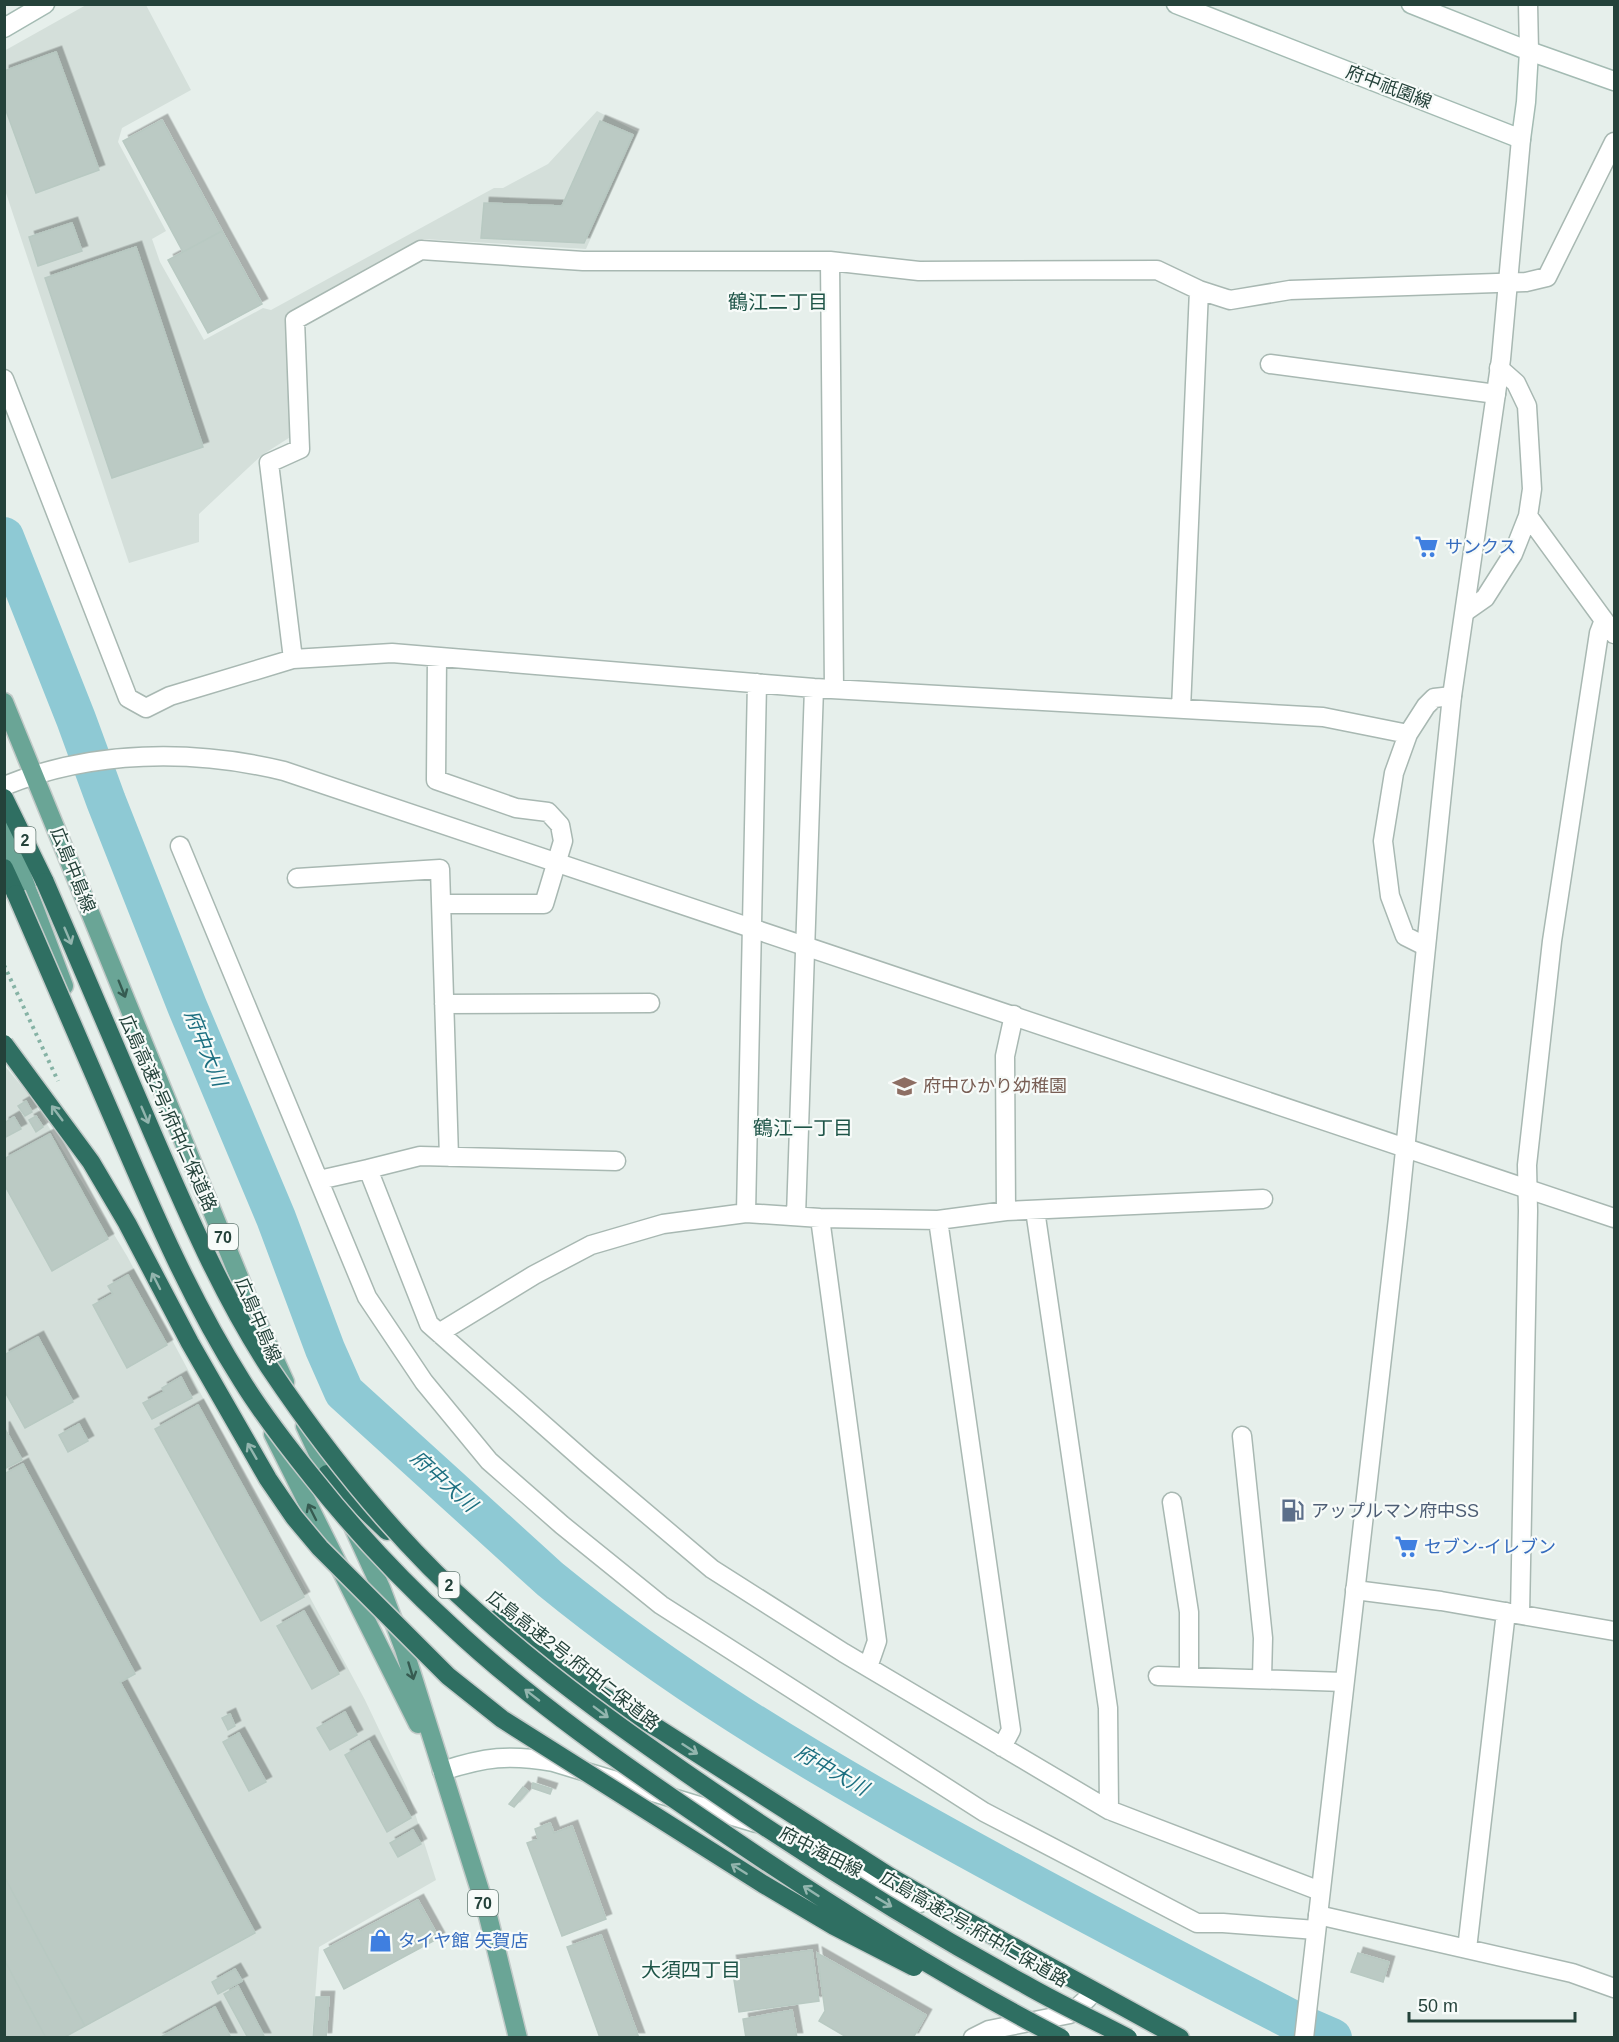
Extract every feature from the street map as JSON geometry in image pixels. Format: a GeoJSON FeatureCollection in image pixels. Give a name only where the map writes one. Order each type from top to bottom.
{"type":"FeatureCollection","features":[{"type":"Feature","properties":{"kind":"highway","name":"広島高速2号;府中仁保道路"},"geometry":{"type":"LineString","coordinates":[[4,798],[45,882],[169,1170],[229,1297],[267,1364],[307,1420],[351,1479],[409,1545],[473,1609],[528,1656],[680,1769],[777,1835],[937,1934],[1029,1987],[1128,2037]]}},
{"type":"Feature","properties":{"kind":"highway","name":"2"},"geometry":{"type":"LineString","coordinates":[[4,868],[172,1252],[206,1319],[243,1383],[291,1451],[358,1532],[450,1626],[509,1677],[584,1736],[840,1910],[1014,2013],[1061,2037]]}},
{"type":"Feature","properties":{"kind":"highway"},"geometry":{"type":"LineString","coordinates":[[4,1044],[91,1162],[127,1223],[195,1353],[268,1479],[294,1517],[320,1548],[448,1676],[502,1719],[763,1884],[892,1957],[1014,2013]]}},
{"type":"Feature","properties":{"kind":"highway"},"geometry":{"type":"LineString","coordinates":[[327,1474],[397,1541],[551,1661],[889,1876],[963,1919],[1180,2037]]}},
{"type":"Feature","properties":{"kind":"main road","name":"広島中島線"},"geometry":{"type":"LineString","coordinates":[[4,702],[255,1316],[381,1588],[404,1649],[488,1916],[518,2037]]}},
{"type":"Feature","properties":{"kind":"main road","name":"広島中島線"},"geometry":{"type":"LineString","coordinates":[[4,828],[112,1114],[442,1771]]}},
{"type":"Feature","properties":{"kind":"street"},"geometry":{"type":"LineString","coordinates":[[4,28],[45,4]]}},
{"type":"Feature","properties":{"kind":"street","name":"府中祇園線"},"geometry":{"type":"LineString","coordinates":[[1176,4],[1521,139]]}},
{"type":"Feature","properties":{"kind":"street"},"geometry":{"type":"LineString","coordinates":[[1411,4],[1529,51],[1614,81]]}},
{"type":"Feature","properties":{"kind":"street"},"geometry":{"type":"LineString","coordinates":[[1304,2037],[1405,1147],[1452,696],[1499,368],[1526,102],[1529,51],[1528,4]]}},
{"type":"Feature","properties":{"kind":"street"},"geometry":{"type":"LineString","coordinates":[[293,659],[269,463],[300,449],[295,320],[421,250],[583,261],[830,261],[919,271],[1157,270],[1199,290],[1230,300],[1290,291],[1526,282],[1547,277],[1614,142]]}},
{"type":"Feature","properties":{"kind":"street"},"geometry":{"type":"LineString","coordinates":[[830,261],[834,689]]}},
{"type":"Feature","properties":{"kind":"street"},"geometry":{"type":"LineString","coordinates":[[1182,709],[1199,290]]}},
{"type":"Feature","properties":{"kind":"street"},"geometry":{"type":"LineString","coordinates":[[1270,364],[1496,394]]}},
{"type":"Feature","properties":{"kind":"street"},"geometry":{"type":"LineString","coordinates":[[1465,612],[1485,598],[1513,554],[1528,516],[1532,489],[1527,406],[1516,383],[1499,368]]}},
{"type":"Feature","properties":{"kind":"street"},"geometry":{"type":"LineString","coordinates":[[4,379],[128,698],[146,708],[170,696],[293,659],[392,653],[814,688],[1323,717],[1408,734]]}},
{"type":"Feature","properties":{"kind":"street"},"geometry":{"type":"LineString","coordinates":[[1467,1949],[1513,1613],[1527,1165],[1552,941],[1599,633],[1609,627],[1528,516]]}},
{"type":"Feature","properties":{"kind":"street"},"geometry":{"type":"LineString","coordinates":[[437,657],[436,780],[516,808],[548,812],[560,825],[563,841],[544,904],[441,904]]}},
{"type":"Feature","properties":{"kind":"street"},"geometry":{"type":"LineString","coordinates":[[746,1213],[757,684]]}},
{"type":"Feature","properties":{"kind":"street"},"geometry":{"type":"LineString","coordinates":[[796,1216],[814,688]]}},
{"type":"Feature","properties":{"kind":"street"},"geometry":{"type":"LineString","coordinates":[[1425,946],[1405,936],[1390,896],[1383,841],[1394,772],[1408,734],[1426,706],[1434,699],[1452,696]]}},
{"type":"Feature","properties":{"kind":"street"},"geometry":{"type":"LineString","coordinates":[[4,786],[34,774],[103,761],[150,756],[209,758],[284,771],[1614,1218]]}},
{"type":"Feature","properties":{"kind":"street"},"geometry":{"type":"LineString","coordinates":[[180,846],[367,1297],[424,1382],[489,1461],[562,1525],[661,1605],[984,1812],[1197,1923],[1317,1922],[1467,1949],[1572,1973],[1614,1989]]}},
{"type":"Feature","properties":{"kind":"street"},"geometry":{"type":"LineString","coordinates":[[297,878],[440,869],[449,1157]]}},
{"type":"Feature","properties":{"kind":"street"},"geometry":{"type":"LineString","coordinates":[[444,1004],[650,1003]]}},
{"type":"Feature","properties":{"kind":"street"},"geometry":{"type":"LineString","coordinates":[[1006,1211],[1005,1056],[1014,1015]]}},
{"type":"Feature","properties":{"kind":"street"},"geometry":{"type":"LineString","coordinates":[[319,1180],[420,1156],[616,1161]]}},
{"type":"Feature","properties":{"kind":"street"},"geometry":{"type":"LineString","coordinates":[[368,1169],[429,1324],[597,1472],[712,1569],[868,1667],[1109,1810],[1320,1891]]}},
{"type":"Feature","properties":{"kind":"street"},"geometry":{"type":"LineString","coordinates":[[439,1334],[534,1275],[591,1245],[663,1224],[746,1213],[820,1218],[938,1220],[1006,1211],[1263,1199]]}},
{"type":"Feature","properties":{"kind":"street"},"geometry":{"type":"LineString","coordinates":[[1035,1210],[1108,1708],[1109,1810]]}},
{"type":"Feature","properties":{"kind":"street"},"geometry":{"type":"LineString","coordinates":[[820,1218],[877,1641],[868,1667]]}},
{"type":"Feature","properties":{"kind":"street"},"geometry":{"type":"LineString","coordinates":[[938,1220],[1011,1730],[1002,1747]]}},
{"type":"Feature","properties":{"kind":"street"},"geometry":{"type":"LineString","coordinates":[[1242,1436],[1263,1638],[1262,1678]]}},
{"type":"Feature","properties":{"kind":"street"},"geometry":{"type":"LineString","coordinates":[[1172,1502],[1189,1612],[1189,1676]]}},
{"type":"Feature","properties":{"kind":"street"},"geometry":{"type":"LineString","coordinates":[[1355,1590],[1513,1613],[1614,1631]]}},
{"type":"Feature","properties":{"kind":"street"},"geometry":{"type":"LineString","coordinates":[[1158,1676],[1344,1682]]}},
{"type":"Feature","properties":{"kind":"street","name":"府中海田線"},"geometry":{"type":"LineString","coordinates":[[442,1771],[488,1758],[533,1758],[776,1829],[914,1900],[1088,1998],[1172,2037]]}},
{"type":"Feature","properties":{"kind":"street"},"geometry":{"type":"LineString","coordinates":[[973,2037],[988,2030],[1070,2014],[1088,1998]]}},
{"type":"Feature","properties":{"kind":"path"},"geometry":{"type":"LineString","coordinates":[[4,965],[60,1084]]}},
{"type":"Feature","properties":{"kind":"shaded area"},"geometry":{"type":"Polygon","coordinates":[[[86,5],[146,5],[191,90],[122,128],[118,142],[166,231],[152,239],[160,262],[204,340],[263,308],[271,310],[494,188],[503,188],[548,164],[597,111],[638,132],[586,249],[424,239],[287,315],[292,436],[262,455],[199,514],[199,542],[129,563],[5,190],[4,51],[86,5]]]}},
{"type":"Feature","properties":{"kind":"shaded area"},"geometry":{"type":"Polygon","coordinates":[[[4,1065],[30,1096],[127,1256],[365,1700],[407,1788],[436,1880],[319,1947],[312,2037],[5,2037],[4,1065]]]}},
{"type":"Feature","properties":{"kind":"building"},"geometry":{"type":"Polygon","coordinates":[[[56,52],[99,170],[36,193],[4,105],[4,71],[56,52]]]}},
{"type":"Feature","properties":{"kind":"building"},"geometry":{"type":"Polygon","coordinates":[[[162,120],[222,231],[183,252],[123,141],[162,120]]]}},
{"type":"Feature","properties":{"kind":"building"},"geometry":{"type":"Polygon","coordinates":[[[600,121],[633,135],[584,243],[481,238],[484,203],[562,206],[600,121]]]}},
{"type":"Feature","properties":{"kind":"building"},"geometry":{"type":"Polygon","coordinates":[[[72,223],[82,251],[38,266],[29,237],[72,223]]]}},
{"type":"Feature","properties":{"kind":"building"},"geometry":{"type":"Polygon","coordinates":[[[222,231],[262,304],[208,333],[168,260],[222,231]]]}},
{"type":"Feature","properties":{"kind":"building"},"geometry":{"type":"Polygon","coordinates":[[[136,247],[203,447],[112,478],[45,278],[136,247]]]}},
{"type":"Feature","properties":{"kind":"building"},"geometry":{"type":"Polygon","coordinates":[[[26,1101],[32,1112],[25,1116],[18,1106],[26,1101]]]}},
{"type":"Feature","properties":{"kind":"building"},"geometry":{"type":"Polygon","coordinates":[[[36,1116],[43,1127],[36,1132],[29,1120],[36,1116]]]}},
{"type":"Feature","properties":{"kind":"building"},"geometry":{"type":"Polygon","coordinates":[[[14,1117],[21,1129],[4,1138],[4,1123],[14,1117]]]}},
{"type":"Feature","properties":{"kind":"building"},"geometry":{"type":"Polygon","coordinates":[[[50,1134],[108,1239],[52,1271],[4,1184],[4,1159],[50,1134]]]}},
{"type":"Feature","properties":{"kind":"building"},"geometry":{"type":"Polygon","coordinates":[[[128,1275],[167,1345],[127,1368],[93,1305],[113,1294],[108,1286],[128,1275]]]}},
{"type":"Feature","properties":{"kind":"building"},"geometry":{"type":"Polygon","coordinates":[[[38,1337],[73,1402],[25,1428],[4,1390],[4,1355],[38,1337]]]}},
{"type":"Feature","properties":{"kind":"building"},"geometry":{"type":"Polygon","coordinates":[[[181,1377],[192,1398],[152,1419],[143,1403],[164,1392],[162,1388],[181,1377]]]}},
{"type":"Feature","properties":{"kind":"building"},"geometry":{"type":"Polygon","coordinates":[[[198,1405],[304,1597],[261,1621],[155,1429],[198,1405]]]}},
{"type":"Feature","properties":{"kind":"building"},"geometry":{"type":"Polygon","coordinates":[[[79,1424],[88,1441],[68,1452],[59,1435],[79,1424]]]}},
{"type":"Feature","properties":{"kind":"building"},"geometry":{"type":"Polygon","coordinates":[[[4,1427],[22,1460],[4,1469],[4,1427]]]}},
{"type":"Feature","properties":{"kind":"building"},"geometry":{"type":"Polygon","coordinates":[[[23,1464],[135,1674],[120,1682],[255,1933],[85,2026],[4,1876],[4,1474],[23,1464]]]}},
{"type":"Feature","properties":{"kind":"building"},"geometry":{"type":"Polygon","coordinates":[[[304,1611],[339,1674],[312,1689],[277,1626],[304,1611]]]}},
{"type":"Feature","properties":{"kind":"building"},"geometry":{"type":"Polygon","coordinates":[[[345,1712],[357,1735],[330,1750],[317,1728],[345,1712]]]}},
{"type":"Feature","properties":{"kind":"building"},"geometry":{"type":"Polygon","coordinates":[[[230,1714],[235,1726],[228,1730],[222,1718],[230,1714]]]}},
{"type":"Feature","properties":{"kind":"building"},"geometry":{"type":"Polygon","coordinates":[[[239,1733],[266,1782],[249,1791],[223,1742],[239,1733]]]}},
{"type":"Feature","properties":{"kind":"building"},"geometry":{"type":"Polygon","coordinates":[[[369,1741],[411,1818],[387,1832],[345,1755],[369,1741]]]}},
{"type":"Feature","properties":{"kind":"building"},"geometry":{"type":"Polygon","coordinates":[[[533,1783],[552,1789],[550,1794],[532,1788],[533,1783]]]}},
{"type":"Feature","properties":{"kind":"building"},"geometry":{"type":"Polygon","coordinates":[[[523,1787],[528,1791],[514,1807],[509,1804],[523,1787]]]}},
{"type":"Feature","properties":{"kind":"building"},"geometry":{"type":"Polygon","coordinates":[[[550,1823],[554,1833],[572,1826],[606,1919],[562,1936],[527,1843],[538,1839],[535,1829],[550,1823]]]}},
{"type":"Feature","properties":{"kind":"building"},"geometry":{"type":"Polygon","coordinates":[[[413,1830],[421,1844],[398,1857],[390,1843],[413,1830]]]}},
{"type":"Feature","properties":{"kind":"building"},"geometry":{"type":"Polygon","coordinates":[[[4,1876],[85,2026],[63,2038],[46,2038],[4,1959],[4,1876]]]}},
{"type":"Feature","properties":{"kind":"building"},"geometry":{"type":"Polygon","coordinates":[[[418,1900],[439,1938],[344,1989],[324,1950],[418,1900]]]}},
{"type":"Feature","properties":{"kind":"building"},"geometry":{"type":"Polygon","coordinates":[[[601,1935],[639,2038],[600,2038],[567,1947],[601,1935]]]}},
{"type":"Feature","properties":{"kind":"building"},"geometry":{"type":"Polygon","coordinates":[[[812,1950],[819,2001],[739,2012],[731,1961],[812,1950]]]}},
{"type":"Feature","properties":{"kind":"building"},"geometry":{"type":"Polygon","coordinates":[[[817,1953],[926,2015],[913,2038],[848,2038],[819,2021],[825,2011],[817,1953]]]}},
{"type":"Feature","properties":{"kind":"building"},"geometry":{"type":"Polygon","coordinates":[[[1358,1953],[1389,1962],[1383,1982],[1351,1972],[1358,1953]]]}},
{"type":"Feature","properties":{"kind":"building"},"geometry":{"type":"Polygon","coordinates":[[[4,1959],[46,2038],[4,2038],[4,1959]]]}},
{"type":"Feature","properties":{"kind":"building"},"geometry":{"type":"Polygon","coordinates":[[[235,1969],[242,1981],[218,1994],[212,1982],[235,1969]]]}},
{"type":"Feature","properties":{"kind":"building"},"geometry":{"type":"Polygon","coordinates":[[[238,1986],[265,2038],[248,2038],[224,1994],[238,1986]]]}},
{"type":"Feature","properties":{"kind":"building"},"geometry":{"type":"Polygon","coordinates":[[[316,1997],[329,1997],[326,2038],[313,2038],[316,1997]]]}},
{"type":"Feature","properties":{"kind":"building"},"geometry":{"type":"Polygon","coordinates":[[[215,2007],[231,2038],[159,2038],[215,2007]]]}},
{"type":"Feature","properties":{"kind":"building"},"geometry":{"type":"Polygon","coordinates":[[[792,2010],[797,2038],[746,2038],[743,2019],[792,2010]]]}},
{"type":"Feature","properties":{"kind":"waterway","name":"府中大川"},"geometry":{"type":"LineString","coordinates":[[4,537],[187,1006],[276,1218],[325,1349],[344,1392],[550,1579],[643,1650],[740,1716],[890,1806],[986,1859],[1211,1978],[1332,2038]]}},
{"type":"Feature","properties":{"kind":"place","name":"サンクス"},"geometry":{"type":"Point","coordinates":[1427,547]}},
{"type":"Feature","properties":{"kind":"place","name":"府中ひかり幼稚園"},"geometry":{"type":"Point","coordinates":[905,1086]}},
{"type":"Feature","properties":{"kind":"place","name":"アップルマン府中SS"},"geometry":{"type":"Point","coordinates":[1293,1511]}},
{"type":"Feature","properties":{"kind":"place","name":"セブン-イレブン"},"geometry":{"type":"Point","coordinates":[1406,1547]}},
{"type":"Feature","properties":{"kind":"place","name":"タイヤ館 矢賀店"},"geometry":{"type":"Point","coordinates":[380,1941]}},
{"type":"Feature","properties":{"kind":"district","name":"鶴江二丁目"},"geometry":{"type":"Point","coordinates":[778,302]}},
{"type":"Feature","properties":{"kind":"district","name":"鶴江一丁目"},"geometry":{"type":"Point","coordinates":[803,1128]}},
{"type":"Feature","properties":{"kind":"district","name":"大須四丁目"},"geometry":{"type":"Point","coordinates":[691,1970]}}]}
